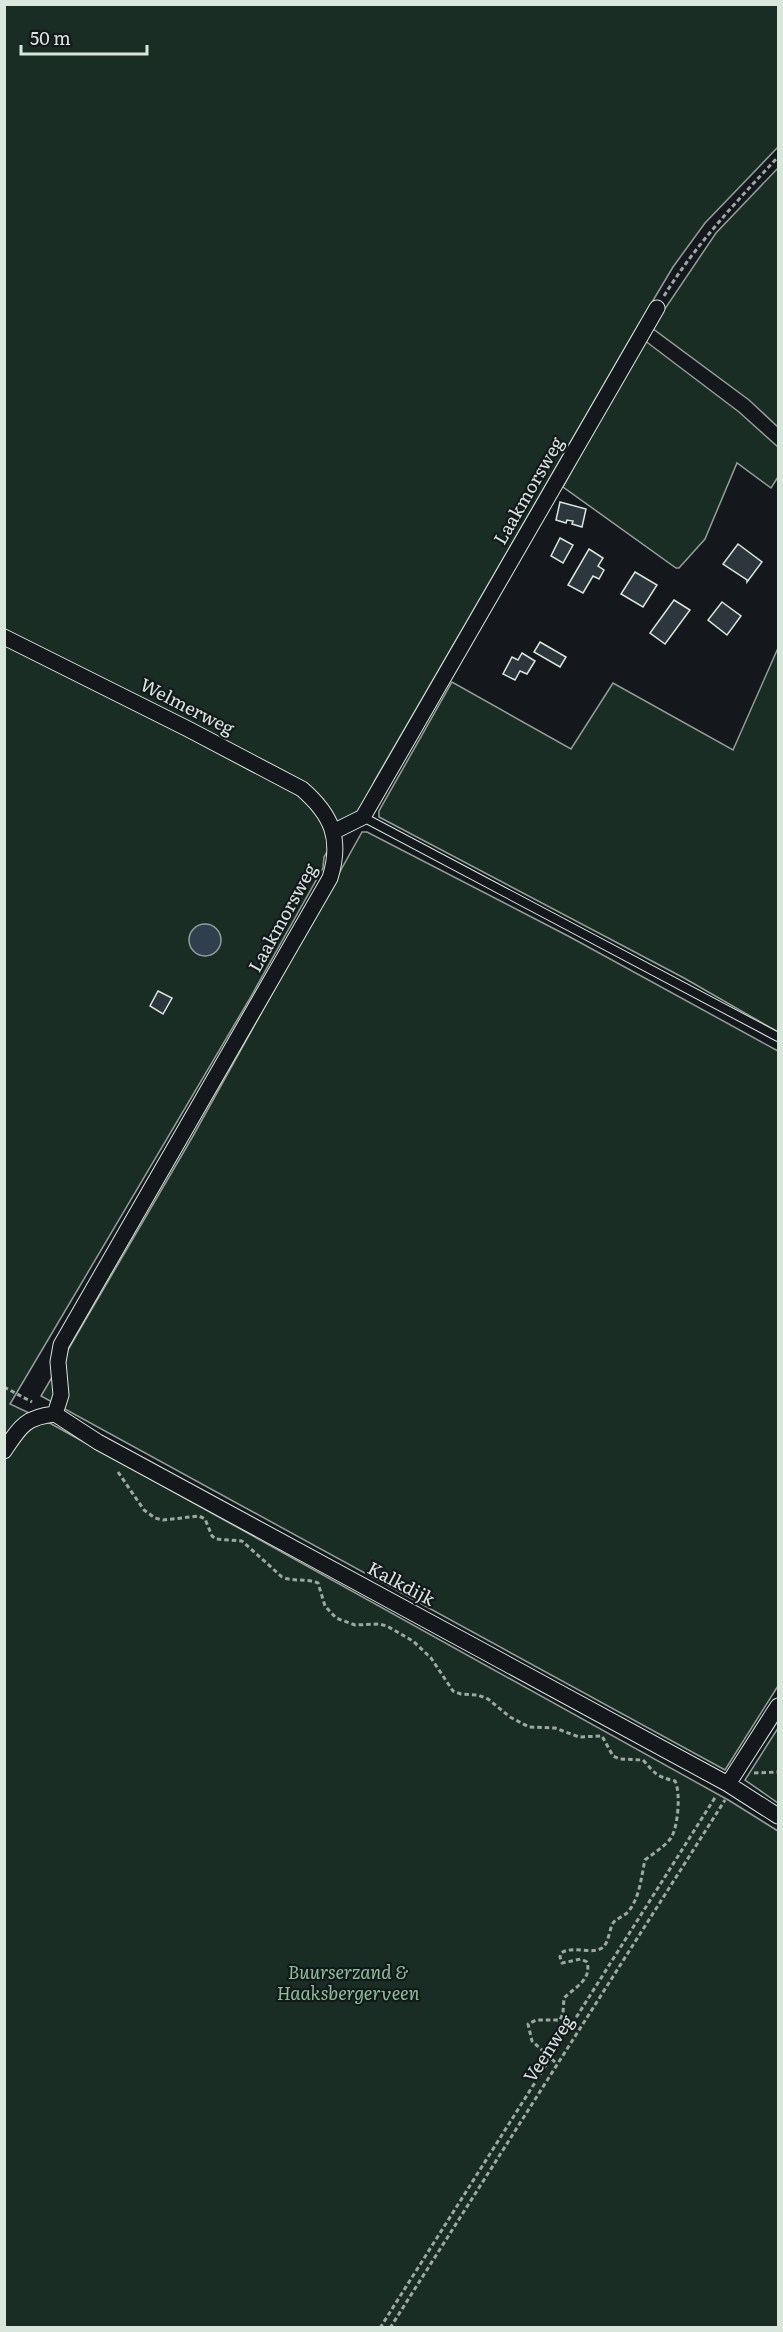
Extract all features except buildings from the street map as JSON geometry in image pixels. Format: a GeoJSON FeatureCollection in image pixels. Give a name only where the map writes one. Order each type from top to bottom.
{"type":"FeatureCollection","features":[{"type":"Feature","properties":{"kind":"street","name":"Laakmorsweg"},"geometry":{"type":"LineString","coordinates":[[363,818],[657,308]]}},
{"type":"Feature","properties":{"kind":"street","name":"Welmerweg"},"geometry":{"type":"LineString","coordinates":[[4,637],[302,789],[318,802],[333,832]]}},
{"type":"Feature","properties":{"kind":"street"},"geometry":{"type":"LineString","coordinates":[[333,832],[363,818]]}},
{"type":"Feature","properties":{"kind":"street","name":"Laakmorsweg"},"geometry":{"type":"LineString","coordinates":[[55,1413],[61,1395],[58,1362],[61,1344],[330,878],[336,848],[333,832]]}},
{"type":"Feature","properties":{"kind":"street"},"geometry":{"type":"LineString","coordinates":[[4,1451],[20,1426],[38,1416],[55,1413]]}},
{"type":"Feature","properties":{"kind":"street","name":"Kalkdijk"},"geometry":{"type":"LineString","coordinates":[[55,1413],[98,1442],[731,1779],[778,1816]]}},
{"type":"Feature","properties":{"kind":"street"},"geometry":{"type":"LineString","coordinates":[[731,1779],[778,1706]]}},
{"type":"Feature","properties":{"kind":"lane"},"geometry":{"type":"LineString","coordinates":[[363,818],[778,1037]]}},
{"type":"Feature","properties":{"kind":"path"},"geometry":{"type":"LineString","coordinates":[[657,308],[706,235],[778,157]]}},
{"type":"Feature","properties":{"kind":"path"},"geometry":{"type":"LineString","coordinates":[[4,1387],[55,1413]]}},
{"type":"Feature","properties":{"kind":"path"},"geometry":{"type":"LineString","coordinates":[[117,1470],[139,1504],[155,1518],[163,1520],[199,1516],[205,1519],[212,1536],[216,1539],[242,1541],[282,1577],[289,1580],[318,1583],[325,1606],[336,1618],[355,1625],[387,1626],[413,1641],[431,1658],[453,1691],[488,1699],[510,1717],[529,1727],[555,1728],[579,1737],[602,1736],[608,1751],[613,1756],[620,1759],[643,1760],[650,1772],[658,1778],[675,1781],[678,1793],[675,1828],[665,1845],[645,1860],[633,1905],[622,1918],[613,1923],[604,1946],[599,1949],[572,1949],[561,1953],[562,1964],[581,1959],[586,1962],[587,1974],[579,1986],[564,1998],[560,2020],[536,2020],[528,2024],[532,2041],[556,2063]]}},
{"type":"Feature","properties":{"kind":"path"},"geometry":{"type":"LineString","coordinates":[[380,2328],[715,1798],[731,1779],[778,1772]]}},
{"type":"Feature","properties":{"kind":"path","name":"Veenweg"},"geometry":{"type":"LineString","coordinates":[[390,2328],[556,2063],[724,1802],[731,1779]]}},
{"type":"Feature","properties":{"kind":"green space","name":"Buurserzand & Haaksbergerveen"},"geometry":{"type":"Polygon","coordinates":[[[5,5],[778,5],[778,147],[705,223],[673,267],[375,780],[360,811],[347,818],[324,857],[323,868],[249,1000],[10,1404],[46,1421],[730,1801],[778,1831],[778,2327],[5,2328],[5,5]]]}},
{"type":"Feature","properties":{"kind":"green space"},"geometry":{"type":"Polygon","coordinates":[[[778,168],[778,427],[749,400],[652,328],[716,233],[778,168]]]}},
{"type":"Feature","properties":{"kind":"green space"},"geometry":{"type":"Polygon","coordinates":[[[644,340],[739,412],[778,447],[778,477],[771,488],[737,463],[705,539],[679,568],[563,487],[644,340]]]}},
{"type":"Feature","properties":{"kind":"green space"},"geometry":{"type":"Polygon","coordinates":[[[778,648],[778,1032],[684,978],[379,817],[379,811],[452,682],[571,749],[613,683],[733,750],[778,648]]]}},
{"type":"Feature","properties":{"kind":"green space"},"geometry":{"type":"Polygon","coordinates":[[[362,832],[367,832],[570,937],[778,1051],[778,1686],[725,1770],[41,1396],[193,1136],[362,832]]]}},
{"type":"Feature","properties":{"kind":"green space"},"geometry":{"type":"Polygon","coordinates":[[[778,1728],[778,1803],[745,1780],[778,1728]]]}},
{"type":"Feature","properties":{"kind":"water"},"geometry":{"type":"Polygon","coordinates":[[[205,924],[217,928],[221,940],[217,952],[205,956],[193,952],[189,940],[193,928],[205,924]]]}}]}
